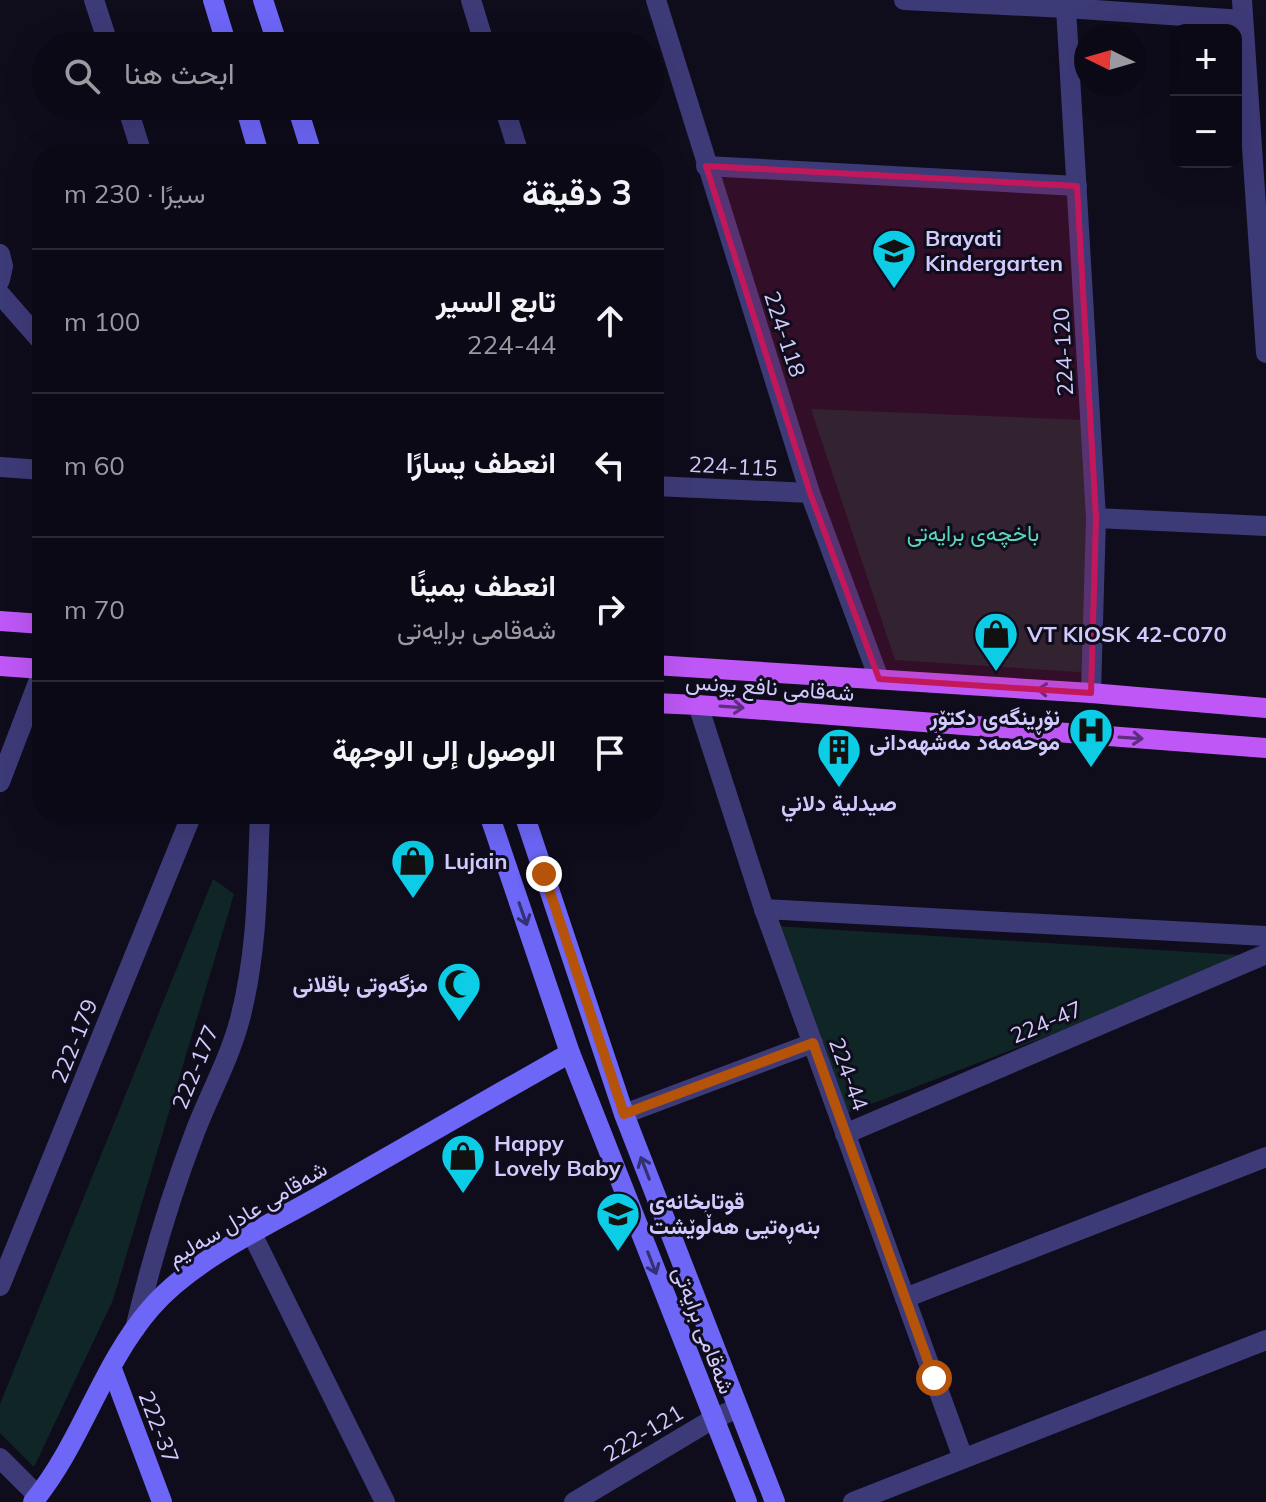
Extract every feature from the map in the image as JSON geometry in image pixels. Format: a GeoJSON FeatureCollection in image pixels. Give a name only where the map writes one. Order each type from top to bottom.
{"type":"FeatureCollection","features":[{"type":"Feature","properties":{"kind":"main road"},"geometry":{"type":"LineString","coordinates":[[213,0],[223,32]]}},
{"type":"Feature","properties":{"kind":"main road"},"geometry":{"type":"LineString","coordinates":[[263,0],[273,32]]}},
{"type":"Feature","properties":{"kind":"main road"},"geometry":{"type":"LineString","coordinates":[[249,120],[256,144]]}},
{"type":"Feature","properties":{"kind":"main road"},"geometry":{"type":"LineString","coordinates":[[301,120],[309,144]]}},
{"type":"Feature","properties":{"kind":"main road"},"geometry":{"type":"LineString","coordinates":[[0,621],[32,623]]}},
{"type":"Feature","properties":{"kind":"main road"},"geometry":{"type":"LineString","coordinates":[[0,666],[32,669]]}},
{"type":"Feature","properties":{"kind":"main road","name":"شەقامی نافع یونس"},"geometry":{"type":"LineString","coordinates":[[664,666],[1091,693],[1266,708]]}},
{"type":"Feature","properties":{"kind":"main road","name":"شەقامی نافع یونس"},"geometry":{"type":"LineString","coordinates":[[664,703],[1266,748]]}},
{"type":"Feature","properties":{"kind":"main road","name":"شەقامی برایەتی"},"geometry":{"type":"LineString","coordinates":[[492,824],[570,1053],[747,1502]]}},
{"type":"Feature","properties":{"kind":"main road","name":"شەقامی برایەتی"},"geometry":{"type":"LineString","coordinates":[[527,824],[624,1114],[775,1502]]}},
{"type":"Feature","properties":{"kind":"main road","name":"شەقامی عادل سەلیم"},"geometry":{"type":"LineString","coordinates":[[36,1499],[58,1466],[135,1329],[148,1311],[183,1277],[252,1234],[570,1053]]}},
{"type":"Feature","properties":{"kind":"main road","name":"222-37"},"geometry":{"type":"LineString","coordinates":[[112,1369],[162,1502]]}},
{"type":"Feature","properties":{"kind":"street"},"geometry":{"type":"LineString","coordinates":[[94,0],[104,32]]}},
{"type":"Feature","properties":{"kind":"street"},"geometry":{"type":"LineString","coordinates":[[471,0],[481,32]]}},
{"type":"Feature","properties":{"kind":"street","name":"224-118"},"geometry":{"type":"LineString","coordinates":[[656,0],[810,493],[879,679]]}},
{"type":"Feature","properties":{"kind":"street"},"geometry":{"type":"LineString","coordinates":[[904,0],[1066,8],[1242,10],[1266,353]]}},
{"type":"Feature","properties":{"kind":"street","name":"224-120"},"geometry":{"type":"LineString","coordinates":[[1066,8],[1096,518],[1091,693]]}},
{"type":"Feature","properties":{"kind":"street"},"geometry":{"type":"LineString","coordinates":[[131,120],[139,144]]}},
{"type":"Feature","properties":{"kind":"street"},"geometry":{"type":"LineString","coordinates":[[508,120],[516,144]]}},
{"type":"Feature","properties":{"kind":"street"},"geometry":{"type":"LineString","coordinates":[[706,166],[1077,186]]}},
{"type":"Feature","properties":{"kind":"street"},"geometry":{"type":"LineString","coordinates":[[0,254],[3,266],[0,280]]}},
{"type":"Feature","properties":{"kind":"street"},"geometry":{"type":"LineString","coordinates":[[0,294],[32,324]]}},
{"type":"Feature","properties":{"kind":"street"},"geometry":{"type":"LineString","coordinates":[[0,467],[32,469]]}},
{"type":"Feature","properties":{"kind":"street","name":"224-115"},"geometry":{"type":"LineString","coordinates":[[664,486],[810,493]]}},
{"type":"Feature","properties":{"kind":"street"},"geometry":{"type":"LineString","coordinates":[[1096,518],[1266,526]]}},
{"type":"Feature","properties":{"kind":"street"},"geometry":{"type":"LineString","coordinates":[[0,782],[32,697]]}},
{"type":"Feature","properties":{"kind":"street","name":"224-44"},"geometry":{"type":"LineString","coordinates":[[698,705],[764,909],[963,1458]]}},
{"type":"Feature","properties":{"kind":"street","name":"222-179"},"geometry":{"type":"LineString","coordinates":[[0,1286],[188,824]]}},
{"type":"Feature","properties":{"kind":"street","name":"222-177"},"geometry":{"type":"LineString","coordinates":[[135,1329],[170,1200],[198,1124],[228,1057],[239,1021],[254,948],[260,824]]}},
{"type":"Feature","properties":{"kind":"street"},"geometry":{"type":"LineString","coordinates":[[764,909],[1266,936]]}},
{"type":"Feature","properties":{"kind":"street","name":"224-47"},"geometry":{"type":"LineString","coordinates":[[845,1134],[1266,954]]}},
{"type":"Feature","properties":{"kind":"street"},"geometry":{"type":"LineString","coordinates":[[624,1114],[813,1043]]}},
{"type":"Feature","properties":{"kind":"street"},"geometry":{"type":"LineString","coordinates":[[905,1298],[1266,1157]]}},
{"type":"Feature","properties":{"kind":"street"},"geometry":{"type":"LineString","coordinates":[[252,1234],[385,1502]]}},
{"type":"Feature","properties":{"kind":"street"},"geometry":{"type":"LineString","coordinates":[[853,1502],[1266,1340]]}},
{"type":"Feature","properties":{"kind":"street","name":"222-121"},"geometry":{"type":"LineString","coordinates":[[574,1502],[713,1419],[738,1408]]}},
{"type":"Feature","properties":{"kind":"street"},"geometry":{"type":"LineString","coordinates":[[0,1458],[36,1499]]}},
{"type":"Feature","properties":{"kind":"highlighted area"},"geometry":{"type":"Polygon","coordinates":[[[706,166],[1077,186],[1096,518],[1091,693],[879,679],[810,493],[706,166]]]}},
{"type":"Feature","properties":{"kind":"green space","name":"باخچەی برایەتی"},"geometry":{"type":"Polygon","coordinates":[[[811,409],[1084,420],[1094,673],[895,660],[811,409]]]}},
{"type":"Feature","properties":{"kind":"green space"},"geometry":{"type":"Polygon","coordinates":[[[213,879],[234,894],[113,1300],[34,1467],[0,1433],[0,1404],[213,879]]]}},
{"type":"Feature","properties":{"kind":"green space"},"geometry":{"type":"Polygon","coordinates":[[[776,926],[1255,956],[848,1113],[776,926]]]}},
{"type":"Feature","properties":{"kind":"place","name":"Brayati Kindergarten"},"geometry":{"type":"Point","coordinates":[894,290]}},
{"type":"Feature","properties":{"kind":"place","name":"VT KIOSK 42-C070"},"geometry":{"type":"Point","coordinates":[996,673]}},
{"type":"Feature","properties":{"kind":"place","name":"نۆڕینگەی دکتۆر موحەمەد مەشهەدانی"},"geometry":{"type":"Point","coordinates":[1091,769]}},
{"type":"Feature","properties":{"kind":"place","name":"صيدلية دلاني"},"geometry":{"type":"Point","coordinates":[839,789]}},
{"type":"Feature","properties":{"kind":"place","name":"Lujain"},"geometry":{"type":"Point","coordinates":[413,900]}},
{"type":"Feature","properties":{"kind":"place","name":"مزگەوتی باقلانی"},"geometry":{"type":"Point","coordinates":[459,1023]}},
{"type":"Feature","properties":{"kind":"place","name":"Happy Lovely Baby"},"geometry":{"type":"Point","coordinates":[463,1195]}},
{"type":"Feature","properties":{"kind":"place","name":"قوتابخانەی بنەڕەتیی هەڵوێشت"},"geometry":{"type":"Point","coordinates":[618,1253]}},
{"type":"Feature","properties":{"kind":"route"},"geometry":{"type":"LineString","coordinates":[[544,874],[624,1114],[813,1043],[934,1378]]}}]}
